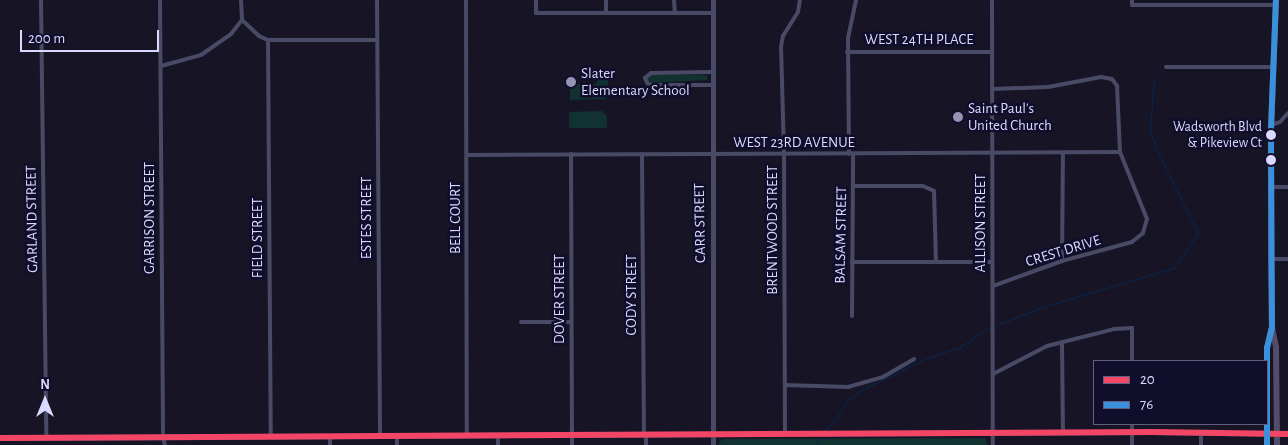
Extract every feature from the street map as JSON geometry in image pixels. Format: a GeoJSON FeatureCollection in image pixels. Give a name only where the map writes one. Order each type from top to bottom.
{"type":"FeatureCollection","features":[{"type":"Feature","properties":{"kind":"main road"},"geometry":{"type":"LineString","coordinates":[[1276,2],[1271,125],[1271,259],[1272,328],[1276,348],[1277,445]]}},
{"type":"Feature","properties":{"kind":"main road"},"geometry":{"type":"LineString","coordinates":[[1267,360],[1267,348],[1272,328]]}},
{"type":"Feature","properties":{"kind":"main road"},"geometry":{"type":"LineString","coordinates":[[1267,425],[1267,445]]}},
{"type":"Feature","properties":{"kind":"street","name":"GARLAND STREET"},"geometry":{"type":"LineString","coordinates":[[41,0],[46,437]]}},
{"type":"Feature","properties":{"kind":"street","name":"GARRISON STREET"},"geometry":{"type":"LineString","coordinates":[[160,0],[163,437],[165,445]]}},
{"type":"Feature","properties":{"kind":"street"},"geometry":{"type":"LineString","coordinates":[[161,66],[201,55],[230,34],[242,20],[241,0]]}},
{"type":"Feature","properties":{"kind":"street","name":"ESTES STREET"},"geometry":{"type":"LineString","coordinates":[[377,0],[380,436]]}},
{"type":"Feature","properties":{"kind":"street","name":"BELL COURT"},"geometry":{"type":"LineString","coordinates":[[466,0],[467,436]]}},
{"type":"Feature","properties":{"kind":"street"},"geometry":{"type":"LineString","coordinates":[[536,0],[536,14],[713,13]]}},
{"type":"Feature","properties":{"kind":"street"},"geometry":{"type":"LineString","coordinates":[[606,0],[606,13]]}},
{"type":"Feature","properties":{"kind":"street"},"geometry":{"type":"LineString","coordinates":[[674,0],[675,13]]}},
{"type":"Feature","properties":{"kind":"street","name":"CARR STREET"},"geometry":{"type":"LineString","coordinates":[[713,0],[711,85],[713,445]]}},
{"type":"Feature","properties":{"kind":"street","name":"BRENTWOOD STREET"},"geometry":{"type":"LineString","coordinates":[[785,435],[784,153],[781,47],[783,36],[798,12],[800,0]]}},
{"type":"Feature","properties":{"kind":"street","name":"BALSAM STREET"},"geometry":{"type":"LineString","coordinates":[[852,316],[853,186],[847,52],[849,28],[856,0]]}},
{"type":"Feature","properties":{"kind":"street","name":"ALLISON STREET"},"geometry":{"type":"LineString","coordinates":[[992,0],[993,445]]}},
{"type":"Feature","properties":{"kind":"street"},"geometry":{"type":"LineString","coordinates":[[1132,0],[1132,5],[1276,2]]}},
{"type":"Feature","properties":{"kind":"street"},"geometry":{"type":"LineString","coordinates":[[242,20],[268,40],[377,40]]}},
{"type":"Feature","properties":{"kind":"street","name":"FIELD STREET"},"geometry":{"type":"LineString","coordinates":[[268,40],[271,436]]}},
{"type":"Feature","properties":{"kind":"street","name":"WEST 24TH PLACE"},"geometry":{"type":"LineString","coordinates":[[847,52],[992,52]]}},
{"type":"Feature","properties":{"kind":"street"},"geometry":{"type":"LineString","coordinates":[[1166,67],[1274,67]]}},
{"type":"Feature","properties":{"kind":"street"},"geometry":{"type":"LineString","coordinates":[[711,85],[652,85],[648,84],[645,78],[650,73],[712,72]]}},
{"type":"Feature","properties":{"kind":"street"},"geometry":{"type":"LineString","coordinates":[[992,89],[1048,86],[1101,77],[1112,79],[1117,86],[1120,152]]}},
{"type":"Feature","properties":{"kind":"street"},"geometry":{"type":"LineString","coordinates":[[1271,125],[1280,122],[1288,113]]}},
{"type":"Feature","properties":{"kind":"street","name":"WEST 23RD AVENUE"},"geometry":{"type":"LineString","coordinates":[[467,154],[1063,154],[1120,152]]}},
{"type":"Feature","properties":{"kind":"street","name":"CREST DRIVE"},"geometry":{"type":"LineString","coordinates":[[993,286],[1062,261],[1139,238],[1145,230],[1147,219],[1120,152]]}},
{"type":"Feature","properties":{"kind":"street","name":"DOVER STREET"},"geometry":{"type":"LineString","coordinates":[[571,154],[572,445]]}},
{"type":"Feature","properties":{"kind":"street","name":"CODY STREET"},"geometry":{"type":"LineString","coordinates":[[642,154],[646,445]]}},
{"type":"Feature","properties":{"kind":"street"},"geometry":{"type":"LineString","coordinates":[[1062,261],[1063,154]]}},
{"type":"Feature","properties":{"kind":"street"},"geometry":{"type":"LineString","coordinates":[[853,186],[927,186],[934,191],[936,262]]}},
{"type":"Feature","properties":{"kind":"street"},"geometry":{"type":"LineString","coordinates":[[1271,187],[1288,187]]}},
{"type":"Feature","properties":{"kind":"street"},"geometry":{"type":"LineString","coordinates":[[1271,259],[1288,259]]}},
{"type":"Feature","properties":{"kind":"street"},"geometry":{"type":"LineString","coordinates":[[852,262],[992,262]]}},
{"type":"Feature","properties":{"kind":"street"},"geometry":{"type":"LineString","coordinates":[[521,322],[571,322]]}},
{"type":"Feature","properties":{"kind":"street"},"geometry":{"type":"LineString","coordinates":[[993,374],[1047,346],[1114,329],[1132,328],[1132,360]]}},
{"type":"Feature","properties":{"kind":"street"},"geometry":{"type":"LineString","coordinates":[[1062,342],[1063,433]]}},
{"type":"Feature","properties":{"kind":"street"},"geometry":{"type":"LineString","coordinates":[[785,385],[848,387],[883,377],[914,359]]}},
{"type":"Feature","properties":{"kind":"street"},"geometry":{"type":"LineString","coordinates":[[1132,425],[1132,445]]}},
{"type":"Feature","properties":{"kind":"street"},"geometry":{"type":"LineString","coordinates":[[0,438],[1132,432],[1288,434]]}},
{"type":"Feature","properties":{"kind":"street"},"geometry":{"type":"LineString","coordinates":[[1201,433],[1201,445]]}},
{"type":"Feature","properties":{"kind":"street"},"geometry":{"type":"LineString","coordinates":[[330,436],[330,445]]}},
{"type":"Feature","properties":{"kind":"street"},"geometry":{"type":"LineString","coordinates":[[397,436],[397,445]]}},
{"type":"Feature","properties":{"kind":"street"},"geometry":{"type":"LineString","coordinates":[[498,436],[498,445]]}},
{"type":"Feature","properties":{"kind":"street"},"geometry":{"type":"LineString","coordinates":[[83,437],[83,445]]}},
{"type":"Feature","properties":{"kind":"green space"},"geometry":{"type":"Polygon","coordinates":[[[597,75],[609,75],[606,99],[570,100],[570,84],[597,84],[597,75]]]}},
{"type":"Feature","properties":{"kind":"green space"},"geometry":{"type":"Polygon","coordinates":[[[649,75],[704,75],[707,76],[707,80],[652,83],[647,79],[649,75]]]}},
{"type":"Feature","properties":{"kind":"green space"},"geometry":{"type":"Polygon","coordinates":[[[602,111],[607,116],[607,128],[569,128],[569,112],[602,111]]]}},
{"type":"Feature","properties":{"kind":"green space"},"geometry":{"type":"Polygon","coordinates":[[[985,438],[988,445],[718,445],[722,439],[985,438]]]}},
{"type":"Feature","properties":{"kind":"waterway"},"geometry":{"type":"LineString","coordinates":[[996,325],[1049,305],[1174,268],[1198,234],[1159,155],[1150,131],[1154,76]]}},
{"type":"Feature","properties":{"kind":"waterway"},"geometry":{"type":"LineString","coordinates":[[824,430],[831,425],[850,398],[860,391],[925,359],[960,347],[987,328]]}},
{"type":"Feature","properties":{"kind":"transit line","name":"76"},"geometry":{"type":"LineString","coordinates":[[1267,360],[1267,348],[1272,328],[1271,129],[1276,0]]}},
{"type":"Feature","properties":{"kind":"transit line","name":"76"},"geometry":{"type":"LineString","coordinates":[[1267,425],[1267,445]]}},
{"type":"Feature","properties":{"kind":"transit line","name":"20"},"geometry":{"type":"LineString","coordinates":[[0,438],[1152,432],[1288,434]]}},
{"type":"Feature","properties":{"kind":"place","name":"Slater Elementary School"},"geometry":{"type":"Point","coordinates":[571,82]}},
{"type":"Feature","properties":{"kind":"place","name":"Saint Paul's United Church"},"geometry":{"type":"Point","coordinates":[958,117]}},
{"type":"Feature","properties":{"kind":"place","name":"Wadsworth Blvd & Pikeview Ct"},"geometry":{"type":"Point","coordinates":[1271,135]}}]}
